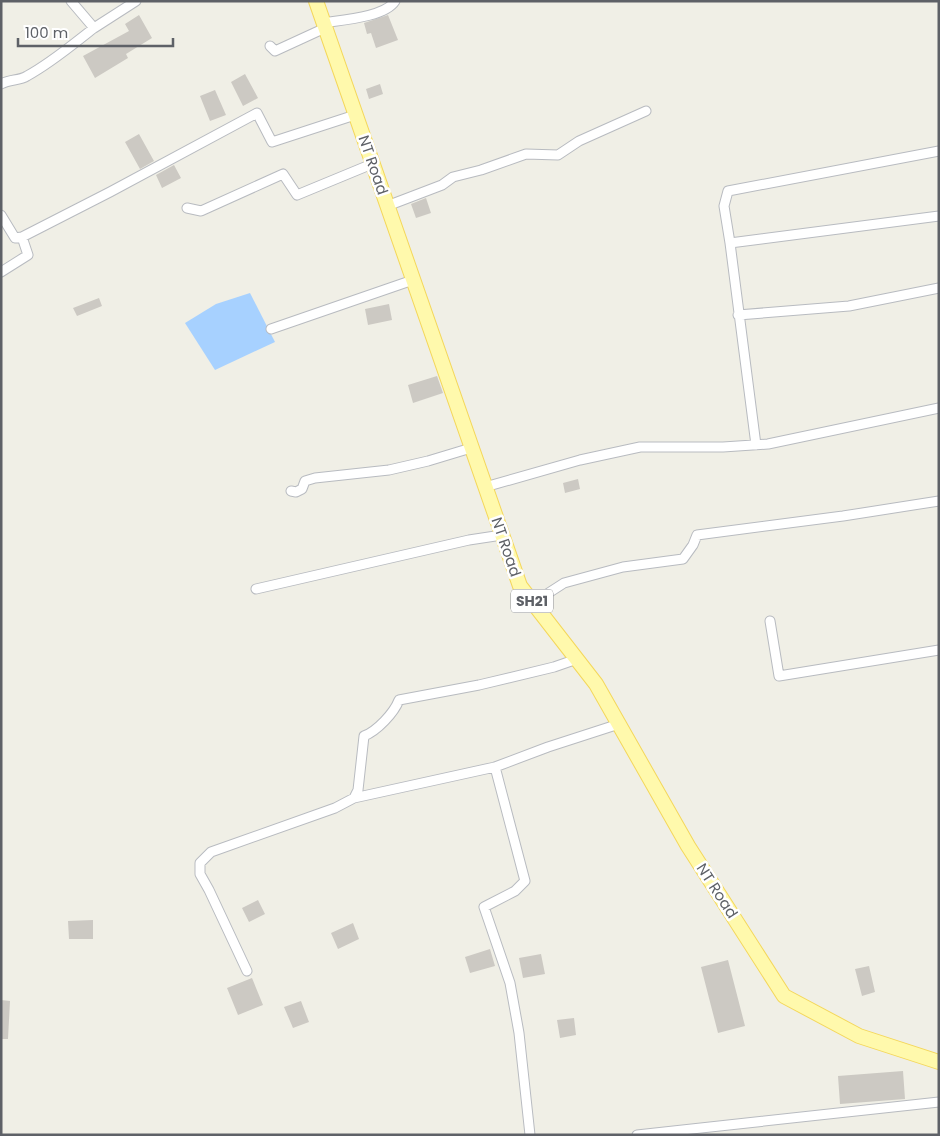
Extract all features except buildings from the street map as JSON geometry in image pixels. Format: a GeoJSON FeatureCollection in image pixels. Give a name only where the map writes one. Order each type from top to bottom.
{"type":"FeatureCollection","features":[{"type":"Feature","properties":{"kind":"main road","name":"NT Road"},"geometry":{"type":"LineString","coordinates":[[316,1],[520,586],[596,684],[688,846],[784,996],[859,1036],[939,1062]]}},
{"type":"Feature","properties":{"kind":"street"},"geometry":{"type":"LineString","coordinates":[[71,1],[94,28]]}},
{"type":"Feature","properties":{"kind":"street"},"geometry":{"type":"LineString","coordinates":[[1,84],[8,80],[23,78],[38,70],[94,28],[136,1]]}},
{"type":"Feature","properties":{"kind":"street"},"geometry":{"type":"LineString","coordinates":[[270,46],[275,51],[324,26],[391,7],[395,1]]}},
{"type":"Feature","properties":{"kind":"street"},"geometry":{"type":"LineString","coordinates":[[387,206],[442,185],[453,177],[481,170],[526,154],[558,155],[579,141],[646,111]]}},
{"type":"Feature","properties":{"kind":"street"},"geometry":{"type":"LineString","coordinates":[[1,215],[15,238],[22,237],[257,113],[272,142],[355,115]]}},
{"type":"Feature","properties":{"kind":"street"},"geometry":{"type":"LineString","coordinates":[[756,445],[724,206],[728,191],[939,151]]}},
{"type":"Feature","properties":{"kind":"street"},"geometry":{"type":"LineString","coordinates":[[187,208],[201,211],[283,174],[297,195],[372,164]]}},
{"type":"Feature","properties":{"kind":"street"},"geometry":{"type":"LineString","coordinates":[[730,243],[939,216]]}},
{"type":"Feature","properties":{"kind":"street"},"geometry":{"type":"LineString","coordinates":[[1,272],[28,255],[22,237]]}},
{"type":"Feature","properties":{"kind":"street"},"geometry":{"type":"LineString","coordinates":[[271,329],[413,280]]}},
{"type":"Feature","properties":{"kind":"street"},"geometry":{"type":"LineString","coordinates":[[738,315],[849,306],[939,288]]}},
{"type":"Feature","properties":{"kind":"street"},"geometry":{"type":"LineString","coordinates":[[485,487],[580,460],[640,447],[723,447],[768,444],[939,408]]}},
{"type":"Feature","properties":{"kind":"street"},"geometry":{"type":"LineString","coordinates":[[291,491],[296,492],[302,489],[305,481],[315,478],[389,470],[428,462],[472,448]]}},
{"type":"Feature","properties":{"kind":"street"},"geometry":{"type":"LineString","coordinates":[[533,603],[564,583],[623,567],[683,560],[697,535],[939,501]]}},
{"type":"Feature","properties":{"kind":"street"},"geometry":{"type":"LineString","coordinates":[[256,589],[502,534]]}},
{"type":"Feature","properties":{"kind":"street"},"geometry":{"type":"LineString","coordinates":[[770,621],[780,676],[939,650]]}},
{"type":"Feature","properties":{"kind":"street"},"geometry":{"type":"LineString","coordinates":[[354,798],[358,790],[364,736],[371,734],[387,719],[395,710],[399,700],[479,685],[554,667],[577,659]]}},
{"type":"Feature","properties":{"kind":"street"},"geometry":{"type":"LineString","coordinates":[[247,971],[200,874],[200,863],[211,852],[335,808],[354,798],[495,767],[548,747],[619,724]]}},
{"type":"Feature","properties":{"kind":"street"},"geometry":{"type":"LineString","coordinates":[[495,767],[525,881],[515,891],[484,907],[510,984],[519,1033],[530,1135]]}},
{"type":"Feature","properties":{"kind":"street"},"geometry":{"type":"LineString","coordinates":[[637,1135],[939,1102]]}},
{"type":"Feature","properties":{"kind":"water"},"geometry":{"type":"Polygon","coordinates":[[[250,293],[275,342],[215,370],[185,323],[216,304],[250,293]]]}}]}
